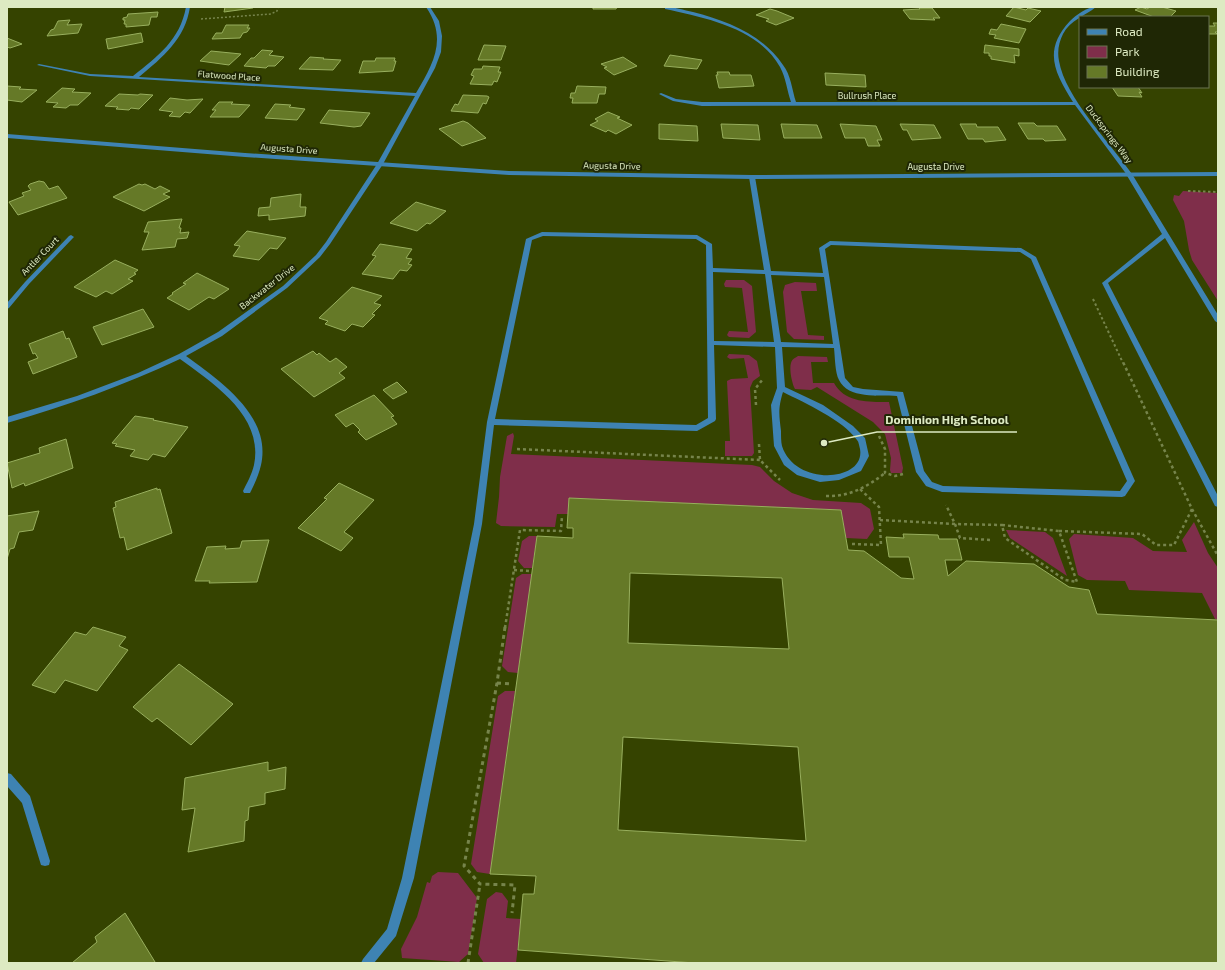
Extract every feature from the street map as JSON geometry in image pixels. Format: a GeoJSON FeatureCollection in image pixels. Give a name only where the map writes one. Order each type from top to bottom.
{"type":"FeatureCollection","features":[{"type":"Feature","properties":{"kind":"street"},"geometry":{"type":"LineString","coordinates":[[135,77],[169,47],[186,20],[188,7]]}},
{"type":"Feature","properties":{"kind":"street","name":"Backwater Drive"},"geometry":{"type":"LineString","coordinates":[[7,420],[80,398],[141,376],[182,356],[220,334],[285,287],[302,271],[328,243],[380,164],[433,68],[439,53],[441,37],[439,29],[428,7]]}},
{"type":"Feature","properties":{"kind":"street","name":"Ducksprings Way"},"geometry":{"type":"LineString","coordinates":[[1080,16],[1094,7]]}},
{"type":"Feature","properties":{"kind":"street"},"geometry":{"type":"LineString","coordinates":[[667,8],[717,21],[749,36],[763,45],[781,66],[794,104]]}},
{"type":"Feature","properties":{"kind":"street","name":"Ducksprings Way"},"geometry":{"type":"LineString","coordinates":[[1079,17],[1068,24],[1058,41],[1055,55],[1056,66],[1060,77],[1076,103],[1129,174],[1218,321]]}},
{"type":"Feature","properties":{"kind":"street","name":"Flatwood Place"},"geometry":{"type":"LineString","coordinates":[[39,65],[90,75],[418,95]]}},
{"type":"Feature","properties":{"kind":"street","name":"Bullrush Place"},"geometry":{"type":"LineString","coordinates":[[660,94],[675,100],[702,104],[1076,103]]}},
{"type":"Feature","properties":{"kind":"street","name":"Augusta Drive"},"geometry":{"type":"LineString","coordinates":[[7,136],[509,173],[752,177],[1218,174]]}},
{"type":"Feature","properties":{"kind":"street"},"geometry":{"type":"LineString","coordinates":[[752,177],[778,345],[781,388],[775,405],[778,446],[787,463],[800,473],[820,479],[839,477],[858,469],[864,456],[862,440],[850,428],[820,408],[781,388]]}},
{"type":"Feature","properties":{"kind":"street"},"geometry":{"type":"LineString","coordinates":[[368,963],[392,932],[408,878],[478,524],[491,422],[529,240],[542,234],[697,238],[709,244],[712,419],[697,428],[491,422]]}},
{"type":"Feature","properties":{"kind":"street"},"geometry":{"type":"LineString","coordinates":[[1165,235],[1105,283],[1218,504]]}},
{"type":"Feature","properties":{"kind":"street","name":"Antler Court"},"geometry":{"type":"LineString","coordinates":[[7,307],[27,283],[71,237]]}},
{"type":"Feature","properties":{"kind":"street"},"geometry":{"type":"LineString","coordinates":[[830,243],[1021,250],[1034,258],[1131,481],[1122,494],[942,489],[929,484],[920,472],[900,394],[863,392],[851,389],[842,380],[827,275],[822,248],[830,243]]}},
{"type":"Feature","properties":{"kind":"street"},"geometry":{"type":"LineString","coordinates":[[710,270],[827,275]]}},
{"type":"Feature","properties":{"kind":"street"},"geometry":{"type":"LineString","coordinates":[[711,343],[838,346]]}},
{"type":"Feature","properties":{"kind":"street"},"geometry":{"type":"LineString","coordinates":[[182,356],[241,405],[252,422],[259,441],[258,463],[247,491]]}},
{"type":"Feature","properties":{"kind":"street"},"geometry":{"type":"LineString","coordinates":[[7,778],[26,800],[45,862]]}},
{"type":"Feature","properties":{"kind":"path"},"geometry":{"type":"LineString","coordinates":[[186,20],[261,16],[275,13],[278,7]]}},
{"type":"Feature","properties":{"kind":"path"},"geometry":{"type":"LineString","coordinates":[[1187,190],[1192,192],[1218,192]]}},
{"type":"Feature","properties":{"kind":"path"},"geometry":{"type":"LineString","coordinates":[[1092,295],[1192,509],[1218,556]]}},
{"type":"Feature","properties":{"kind":"path"},"geometry":{"type":"LineString","coordinates":[[517,449],[760,460]]}},
{"type":"Feature","properties":{"kind":"path"},"geometry":{"type":"LineString","coordinates":[[852,544],[881,545],[879,507],[860,490]]}},
{"type":"Feature","properties":{"kind":"path"},"geometry":{"type":"LineString","coordinates":[[880,520],[1002,525],[1059,531],[1142,534],[1156,545],[1174,545],[1192,509]]}},
{"type":"Feature","properties":{"kind":"path"},"geometry":{"type":"LineString","coordinates":[[512,913],[515,885],[480,884],[464,866],[497,683],[520,530],[561,531],[562,516]]}},
{"type":"Feature","properties":{"kind":"path"},"geometry":{"type":"LineString","coordinates":[[955,524],[960,538],[990,540]]}},
{"type":"Feature","properties":{"kind":"path"},"geometry":{"type":"LineString","coordinates":[[1002,525],[1005,538],[1065,580],[1077,582],[1059,531]]}},
{"type":"Feature","properties":{"kind":"path"},"geometry":{"type":"LineString","coordinates":[[514,570],[529,571]]}},
{"type":"Feature","properties":{"kind":"path"},"geometry":{"type":"LineString","coordinates":[[497,683],[512,684]]}},
{"type":"Feature","properties":{"kind":"path"},"geometry":{"type":"LineString","coordinates":[[468,963],[480,884]]}},
{"type":"Feature","properties":{"kind":"green space"},"geometry":{"type":"Polygon","coordinates":[[[1183,191],[1218,193],[1218,301],[1192,260],[1184,221],[1173,200],[1174,195],[1179,196],[1183,191]]]}},
{"type":"Feature","properties":{"kind":"green space"},"geometry":{"type":"Polygon","coordinates":[[[726,280],[744,280],[752,286],[756,332],[749,338],[729,337],[727,335],[729,331],[748,332],[742,288],[725,287],[724,284],[726,280]]]}},
{"type":"Feature","properties":{"kind":"green space"},"geometry":{"type":"Polygon","coordinates":[[[795,282],[816,283],[817,291],[801,291],[808,335],[824,336],[824,340],[794,339],[787,332],[783,292],[785,285],[795,282]]]}},
{"type":"Feature","properties":{"kind":"green space"},"geometry":{"type":"Polygon","coordinates":[[[729,354],[749,355],[757,361],[760,376],[753,381],[750,388],[754,453],[752,456],[725,456],[725,441],[730,441],[727,381],[731,379],[748,378],[744,358],[730,359],[727,357],[729,354]]]}},
{"type":"Feature","properties":{"kind":"green space"},"geometry":{"type":"Polygon","coordinates":[[[798,356],[827,357],[828,362],[811,362],[813,383],[834,383],[844,394],[858,400],[889,402],[903,468],[902,473],[891,473],[891,458],[885,434],[873,422],[817,387],[811,390],[795,389],[790,366],[792,360],[798,356]]]}},
{"type":"Feature","properties":{"kind":"green space"},"geometry":{"type":"Polygon","coordinates":[[[513,433],[514,436],[511,454],[752,465],[760,467],[774,481],[792,493],[813,500],[861,503],[870,509],[874,529],[867,539],[846,538],[841,510],[570,498],[568,514],[557,514],[555,527],[501,526],[496,523],[500,477],[507,436],[513,433]]]}},
{"type":"Feature","properties":{"kind":"green space"},"geometry":{"type":"Polygon","coordinates":[[[1194,522],[1208,553],[1218,568],[1218,620],[1215,619],[1202,593],[1129,590],[1125,581],[1087,580],[1078,575],[1069,539],[1074,534],[1133,538],[1153,551],[1187,552],[1182,540],[1194,522]]]}},
{"type":"Feature","properties":{"kind":"green space"},"geometry":{"type":"Polygon","coordinates":[[[1006,530],[1045,532],[1053,538],[1067,576],[1010,538],[1006,530]]]}},
{"type":"Feature","properties":{"kind":"green space"},"geometry":{"type":"Polygon","coordinates":[[[529,536],[537,536],[532,568],[524,568],[518,561],[522,541],[529,536]]]}},
{"type":"Feature","properties":{"kind":"green space"},"geometry":{"type":"Polygon","coordinates":[[[522,574],[532,574],[518,673],[508,672],[502,666],[516,578],[522,574]]]}},
{"type":"Feature","properties":{"kind":"green space"},"geometry":{"type":"Polygon","coordinates":[[[505,691],[515,691],[490,874],[477,872],[471,864],[498,696],[505,691]]]}},
{"type":"Feature","properties":{"kind":"green space"},"geometry":{"type":"Polygon","coordinates":[[[438,872],[458,873],[477,898],[468,954],[459,962],[402,958],[401,949],[417,917],[427,882],[430,883],[432,876],[438,872]]]}},
{"type":"Feature","properties":{"kind":"green space"},"geometry":{"type":"Polygon","coordinates":[[[496,892],[502,893],[508,901],[506,918],[521,919],[516,963],[484,963],[478,954],[487,899],[496,892]]]}},
{"type":"Feature","properties":{"kind":"building"},"geometry":{"type":"Polygon","coordinates":[[[225,7],[253,7],[253,8],[224,12],[225,7]]]}},
{"type":"Feature","properties":{"kind":"building"},"geometry":{"type":"Polygon","coordinates":[[[593,7],[617,7],[616,9],[593,9],[593,7]]]}},
{"type":"Feature","properties":{"kind":"building"},"geometry":{"type":"Polygon","coordinates":[[[1014,7],[1026,10],[1028,8],[1041,11],[1030,22],[1006,16],[1014,7]]]}},
{"type":"Feature","properties":{"kind":"building"},"geometry":{"type":"Polygon","coordinates":[[[1141,7],[1147,9],[1150,7],[1162,7],[1176,11],[1171,16],[1151,16],[1135,10],[1141,7]]]}},
{"type":"Feature","properties":{"kind":"building"},"geometry":{"type":"Polygon","coordinates":[[[919,8],[932,8],[940,18],[933,18],[935,20],[910,19],[903,10],[920,9],[919,8]]]}},
{"type":"Feature","properties":{"kind":"building"},"geometry":{"type":"Polygon","coordinates":[[[770,9],[794,18],[776,25],[766,21],[769,19],[756,15],[770,9]]]}},
{"type":"Feature","properties":{"kind":"building"},"geometry":{"type":"Polygon","coordinates":[[[158,12],[157,17],[151,17],[149,25],[126,27],[126,24],[124,24],[125,20],[123,20],[123,18],[127,17],[128,14],[158,12]]]}},
{"type":"Feature","properties":{"kind":"building"},"geometry":{"type":"Polygon","coordinates":[[[70,20],[67,25],[82,24],[78,33],[47,36],[51,30],[54,29],[58,21],[70,20]]]}},
{"type":"Feature","properties":{"kind":"building"},"geometry":{"type":"Polygon","coordinates":[[[1213,23],[1218,23],[1218,32],[1215,32],[1217,34],[1209,34],[1209,26],[1215,26],[1213,23]]]}},
{"type":"Feature","properties":{"kind":"building"},"geometry":{"type":"Polygon","coordinates":[[[1001,24],[1026,29],[1019,43],[994,38],[996,35],[989,34],[991,29],[997,30],[1001,24]]]}},
{"type":"Feature","properties":{"kind":"building"},"geometry":{"type":"Polygon","coordinates":[[[226,25],[249,25],[247,28],[250,28],[247,32],[243,33],[240,38],[212,39],[216,33],[222,33],[226,25]]]}},
{"type":"Feature","properties":{"kind":"building"},"geometry":{"type":"Polygon","coordinates":[[[141,33],[143,42],[108,49],[106,39],[141,33]]]}},
{"type":"Feature","properties":{"kind":"building"},"geometry":{"type":"Polygon","coordinates":[[[7,38],[22,44],[10,48],[7,47],[7,38]]]}},
{"type":"Feature","properties":{"kind":"building"},"geometry":{"type":"Polygon","coordinates":[[[484,45],[506,46],[501,60],[478,60],[484,45]]]}},
{"type":"Feature","properties":{"kind":"building"},"geometry":{"type":"Polygon","coordinates":[[[985,45],[1019,49],[1019,56],[1014,55],[1015,63],[991,59],[989,53],[984,53],[985,45]]]}},
{"type":"Feature","properties":{"kind":"building"},"geometry":{"type":"Polygon","coordinates":[[[262,50],[273,51],[269,55],[284,57],[275,66],[268,66],[266,68],[244,66],[251,58],[254,58],[262,50]]]}},
{"type":"Feature","properties":{"kind":"building"},"geometry":{"type":"Polygon","coordinates":[[[211,51],[241,54],[229,65],[200,61],[211,51]]]}},
{"type":"Feature","properties":{"kind":"building"},"geometry":{"type":"Polygon","coordinates":[[[670,55],[702,60],[697,69],[664,66],[670,55]]]}},
{"type":"Feature","properties":{"kind":"building"},"geometry":{"type":"Polygon","coordinates":[[[310,57],[341,60],[333,70],[299,69],[310,57]]]}},
{"type":"Feature","properties":{"kind":"building"},"geometry":{"type":"Polygon","coordinates":[[[623,57],[637,66],[614,75],[604,68],[607,67],[601,64],[623,57]]]}},
{"type":"Feature","properties":{"kind":"building"},"geometry":{"type":"Polygon","coordinates":[[[376,58],[395,58],[394,61],[396,61],[393,71],[359,73],[363,61],[375,61],[376,58]]]}},
{"type":"Feature","properties":{"kind":"building"},"geometry":{"type":"Polygon","coordinates":[[[483,66],[500,67],[498,72],[501,72],[497,82],[494,81],[492,85],[470,84],[474,76],[471,75],[474,69],[482,69],[483,66]]]}},
{"type":"Feature","properties":{"kind":"building"},"geometry":{"type":"Polygon","coordinates":[[[717,72],[729,72],[730,75],[751,75],[754,86],[719,88],[716,75],[718,75],[717,72]]]}},
{"type":"Feature","properties":{"kind":"building"},"geometry":{"type":"Polygon","coordinates":[[[825,73],[865,75],[866,87],[826,85],[825,73]]]}},
{"type":"Feature","properties":{"kind":"building"},"geometry":{"type":"Polygon","coordinates":[[[7,86],[21,87],[19,89],[37,90],[22,102],[7,100],[7,86]]]}},
{"type":"Feature","properties":{"kind":"building"},"geometry":{"type":"Polygon","coordinates":[[[577,86],[606,87],[605,94],[599,94],[597,103],[572,103],[573,98],[570,98],[571,93],[575,93],[577,86]]]}},
{"type":"Feature","properties":{"kind":"building"},"geometry":{"type":"Polygon","coordinates":[[[62,88],[75,89],[72,92],[91,93],[78,105],[70,105],[66,108],[53,107],[58,103],[46,102],[62,88]]]}},
{"type":"Feature","properties":{"kind":"building"},"geometry":{"type":"Polygon","coordinates":[[[1113,88],[1139,88],[1142,93],[1139,92],[1142,97],[1118,96],[1113,88]]]}},
{"type":"Feature","properties":{"kind":"building"},"geometry":{"type":"Polygon","coordinates":[[[119,94],[153,95],[139,109],[116,109],[118,107],[105,106],[119,94]]]}},
{"type":"Feature","properties":{"kind":"building"},"geometry":{"type":"Polygon","coordinates":[[[463,95],[489,97],[486,104],[483,103],[478,113],[451,111],[455,104],[458,105],[463,95]]]}},
{"type":"Feature","properties":{"kind":"building"},"geometry":{"type":"Polygon","coordinates":[[[170,98],[187,100],[203,99],[190,113],[185,112],[180,117],[169,116],[173,112],[159,110],[170,98]]]}},
{"type":"Feature","properties":{"kind":"building"},"geometry":{"type":"Polygon","coordinates":[[[219,102],[233,102],[231,104],[250,105],[239,117],[210,117],[216,110],[212,110],[219,102]]]}},
{"type":"Feature","properties":{"kind":"building"},"geometry":{"type":"Polygon","coordinates":[[[275,104],[291,105],[289,107],[305,109],[297,120],[265,118],[275,104]]]}},
{"type":"Feature","properties":{"kind":"building"},"geometry":{"type":"Polygon","coordinates":[[[329,110],[370,113],[361,126],[354,127],[320,123],[329,110]]]}},
{"type":"Feature","properties":{"kind":"building"},"geometry":{"type":"Polygon","coordinates":[[[608,112],[620,117],[617,118],[632,125],[616,134],[608,130],[606,132],[590,125],[598,121],[595,119],[608,112]]]}},
{"type":"Feature","properties":{"kind":"building"},"geometry":{"type":"Polygon","coordinates":[[[463,121],[468,123],[486,138],[462,146],[439,129],[463,121]]]}},
{"type":"Feature","properties":{"kind":"building"},"geometry":{"type":"Polygon","coordinates":[[[1018,123],[1034,123],[1037,126],[1057,126],[1066,140],[1045,141],[1043,139],[1028,139],[1018,123]]]}},
{"type":"Feature","properties":{"kind":"building"},"geometry":{"type":"Polygon","coordinates":[[[659,124],[697,126],[698,141],[659,139],[659,124]]]}},
{"type":"Feature","properties":{"kind":"building"},"geometry":{"type":"Polygon","coordinates":[[[721,124],[758,125],[760,140],[723,138],[721,124]]]}},
{"type":"Feature","properties":{"kind":"building"},"geometry":{"type":"Polygon","coordinates":[[[781,124],[817,125],[822,138],[784,138],[781,124]]]}},
{"type":"Feature","properties":{"kind":"building"},"geometry":{"type":"Polygon","coordinates":[[[840,124],[876,126],[882,140],[877,140],[880,146],[868,146],[865,138],[845,138],[840,124]]]}},
{"type":"Feature","properties":{"kind":"building"},"geometry":{"type":"Polygon","coordinates":[[[900,124],[934,125],[941,138],[912,140],[907,130],[903,130],[900,124]]]}},
{"type":"Feature","properties":{"kind":"building"},"geometry":{"type":"Polygon","coordinates":[[[960,124],[976,124],[977,127],[998,127],[1006,140],[985,142],[983,139],[968,139],[960,124]]]}},
{"type":"Feature","properties":{"kind":"building"},"geometry":{"type":"Polygon","coordinates":[[[39,181],[44,182],[49,189],[58,186],[67,198],[18,215],[9,202],[24,196],[22,193],[31,190],[28,186],[30,184],[39,181]]]}},
{"type":"Feature","properties":{"kind":"building"},"geometry":{"type":"Polygon","coordinates":[[[139,184],[145,184],[155,189],[160,186],[170,191],[163,194],[170,197],[144,211],[113,197],[139,184]]]}},
{"type":"Feature","properties":{"kind":"building"},"geometry":{"type":"Polygon","coordinates":[[[301,194],[300,207],[306,207],[305,216],[269,220],[269,215],[258,216],[259,208],[270,207],[271,198],[301,194]]]}},
{"type":"Feature","properties":{"kind":"building"},"geometry":{"type":"Polygon","coordinates":[[[416,202],[446,211],[430,224],[427,223],[417,231],[390,223],[416,202]]]}},
{"type":"Feature","properties":{"kind":"building"},"geometry":{"type":"Polygon","coordinates":[[[182,219],[179,228],[181,228],[180,233],[189,232],[187,238],[177,239],[175,247],[142,250],[149,232],[144,232],[148,222],[182,219]]]}},
{"type":"Feature","properties":{"kind":"building"},"geometry":{"type":"Polygon","coordinates":[[[247,231],[286,238],[277,249],[270,248],[259,260],[233,256],[240,246],[234,245],[247,231]]]}},
{"type":"Feature","properties":{"kind":"building"},"geometry":{"type":"Polygon","coordinates":[[[380,244],[412,249],[406,258],[412,259],[408,264],[412,265],[407,271],[400,270],[393,279],[362,274],[376,256],[372,255],[380,244]]]}},
{"type":"Feature","properties":{"kind":"building"},"geometry":{"type":"Polygon","coordinates":[[[115,260],[138,270],[134,273],[136,274],[128,279],[133,281],[112,294],[106,291],[96,297],[74,287],[115,260]]]}},
{"type":"Feature","properties":{"kind":"building"},"geometry":{"type":"Polygon","coordinates":[[[197,273],[229,289],[214,299],[209,297],[189,310],[167,298],[186,284],[183,283],[197,273]]]}},
{"type":"Feature","properties":{"kind":"building"},"geometry":{"type":"Polygon","coordinates":[[[352,287],[382,296],[374,303],[381,305],[372,314],[375,315],[363,327],[352,324],[345,331],[325,324],[328,321],[319,318],[352,287]]]}},
{"type":"Feature","properties":{"kind":"building"},"geometry":{"type":"Polygon","coordinates":[[[143,309],[154,327],[102,345],[93,327],[143,309]]]}},
{"type":"Feature","properties":{"kind":"building"},"geometry":{"type":"Polygon","coordinates":[[[63,331],[66,339],[69,338],[77,357],[33,374],[28,362],[38,358],[35,353],[33,354],[29,344],[63,331]]]}},
{"type":"Feature","properties":{"kind":"building"},"geometry":{"type":"Polygon","coordinates":[[[313,351],[317,355],[319,353],[330,362],[336,358],[347,367],[339,373],[345,378],[314,397],[281,369],[313,351]]]}},
{"type":"Feature","properties":{"kind":"building"},"geometry":{"type":"Polygon","coordinates":[[[397,382],[407,392],[393,399],[383,390],[397,382]]]}},
{"type":"Feature","properties":{"kind":"building"},"geometry":{"type":"Polygon","coordinates":[[[374,395],[394,416],[391,417],[397,424],[366,440],[358,432],[360,430],[353,423],[346,427],[335,415],[374,395]]]}},
{"type":"Feature","properties":{"kind":"building"},"geometry":{"type":"Polygon","coordinates":[[[135,416],[188,427],[165,457],[153,454],[148,460],[130,456],[135,450],[115,446],[117,444],[112,443],[135,416]]]}},
{"type":"Feature","properties":{"kind":"building"},"geometry":{"type":"Polygon","coordinates":[[[66,439],[73,468],[25,486],[24,483],[12,488],[7,463],[40,453],[39,448],[66,439]]]}},
{"type":"Feature","properties":{"kind":"building"},"geometry":{"type":"Polygon","coordinates":[[[339,483],[374,500],[344,532],[353,538],[341,551],[298,528],[327,499],[324,498],[339,483]]]}},
{"type":"Feature","properties":{"kind":"building"},"geometry":{"type":"Polygon","coordinates":[[[157,488],[157,490],[160,489],[172,533],[127,550],[124,537],[120,538],[113,508],[116,507],[115,502],[157,488]]]}},
{"type":"Feature","properties":{"kind":"building"},"geometry":{"type":"Polygon","coordinates":[[[569,498],[841,510],[848,550],[864,551],[901,578],[914,579],[909,557],[889,557],[886,537],[904,538],[903,534],[938,535],[939,539],[957,539],[962,560],[945,560],[948,576],[966,561],[1034,564],[1069,587],[1089,590],[1097,614],[1218,620],[1218,963],[695,963],[518,950],[523,894],[534,894],[536,876],[490,874],[537,536],[573,538],[573,528],[567,528],[569,498]],[[630,573],[628,643],[789,649],[782,578],[630,573]],[[623,737],[618,830],[806,841],[798,747],[623,737]]]}},
{"type":"Feature","properties":{"kind":"building"},"geometry":{"type":"Polygon","coordinates":[[[39,511],[33,530],[19,532],[14,548],[10,549],[7,559],[7,516],[39,511]]]}},
{"type":"Feature","properties":{"kind":"building"},"geometry":{"type":"Polygon","coordinates":[[[269,540],[257,582],[209,583],[210,581],[195,581],[207,547],[226,546],[225,549],[240,548],[242,541],[269,540]]]}},
{"type":"Feature","properties":{"kind":"building"},"geometry":{"type":"Polygon","coordinates":[[[93,627],[126,637],[119,646],[128,650],[97,691],[65,680],[55,693],[32,685],[75,632],[86,635],[93,627]]]}},
{"type":"Feature","properties":{"kind":"building"},"geometry":{"type":"Polygon","coordinates":[[[179,664],[233,704],[191,745],[157,718],[152,722],[133,707],[179,664]]]}},
{"type":"Feature","properties":{"kind":"building"},"geometry":{"type":"Polygon","coordinates":[[[268,762],[268,771],[286,767],[285,789],[265,793],[265,804],[249,807],[248,820],[245,821],[244,841],[188,852],[195,808],[182,810],[185,778],[268,762]]]}},
{"type":"Feature","properties":{"kind":"building"},"geometry":{"type":"Polygon","coordinates":[[[125,913],[155,962],[72,963],[97,942],[95,937],[125,913]]]}},
{"type":"Feature","properties":{"kind":"place","name":"Dominion High School"},"geometry":{"type":"Point","coordinates":[824,443]}}]}
